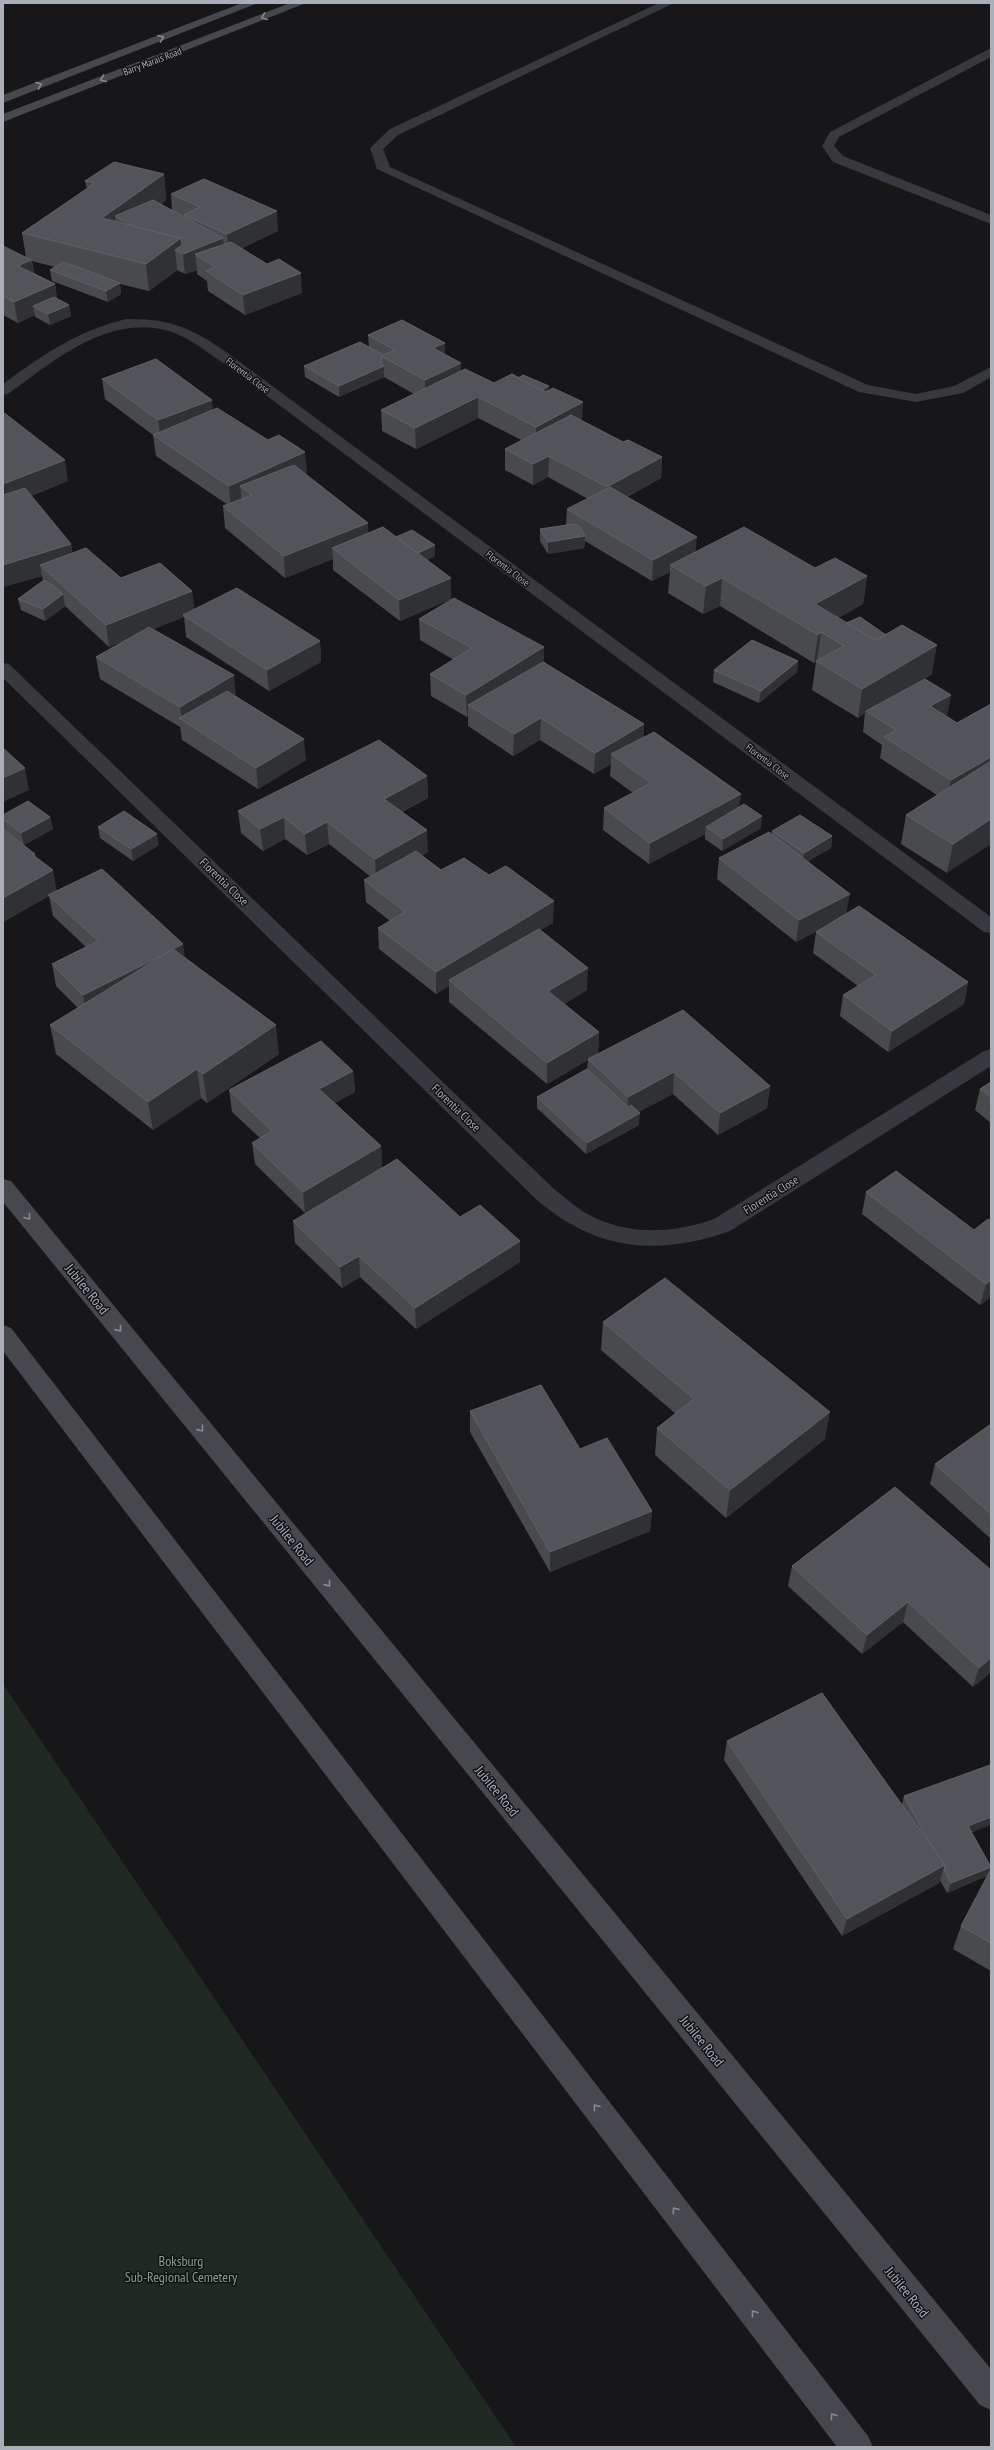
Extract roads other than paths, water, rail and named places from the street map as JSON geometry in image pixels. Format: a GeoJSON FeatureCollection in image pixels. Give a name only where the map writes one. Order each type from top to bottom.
{"type":"FeatureCollection","features":[{"type":"Feature","properties":{"kind":"main road","name":"Barry Marais Road"},"geometry":{"type":"LineString","coordinates":[[3,99],[252,3]]}},
{"type":"Feature","properties":{"kind":"main road","name":"Barry Marais Road"},"geometry":{"type":"LineString","coordinates":[[3,118],[300,3]]}},
{"type":"Feature","properties":{"kind":"main road","name":"Jubilee Road"},"geometry":{"type":"LineString","coordinates":[[3,1187],[991,2394]]}},
{"type":"Feature","properties":{"kind":"main road"},"geometry":{"type":"LineString","coordinates":[[3,1334],[857,2447]]}},
{"type":"Feature","properties":{"kind":"street"},"geometry":{"type":"LineString","coordinates":[[668,3],[394,132],[376,148],[384,169],[864,389],[916,398],[958,390],[991,371]]}},
{"type":"Feature","properties":{"kind":"street"},"geometry":{"type":"LineString","coordinates":[[991,52],[834,134],[828,146],[838,159],[991,220]]}},
{"type":"Feature","properties":{"kind":"street","name":"Florentia Close"},"geometry":{"type":"LineString","coordinates":[[3,391],[63,348],[83,336],[104,328],[151,324],[173,327],[191,335],[230,362],[991,927]]}},
{"type":"Feature","properties":{"kind":"street","name":"Florentia Close"},"geometry":{"type":"LineString","coordinates":[[3,668],[547,1196],[578,1219],[604,1230],[651,1240],[705,1232],[722,1225],[991,1056]]}},
{"type":"Feature","properties":{"kind":"park label","name":"Boksburg Sub-Regional Cemetery"},"geometry":{"type":"Point","coordinates":[181,2270]}}]}
